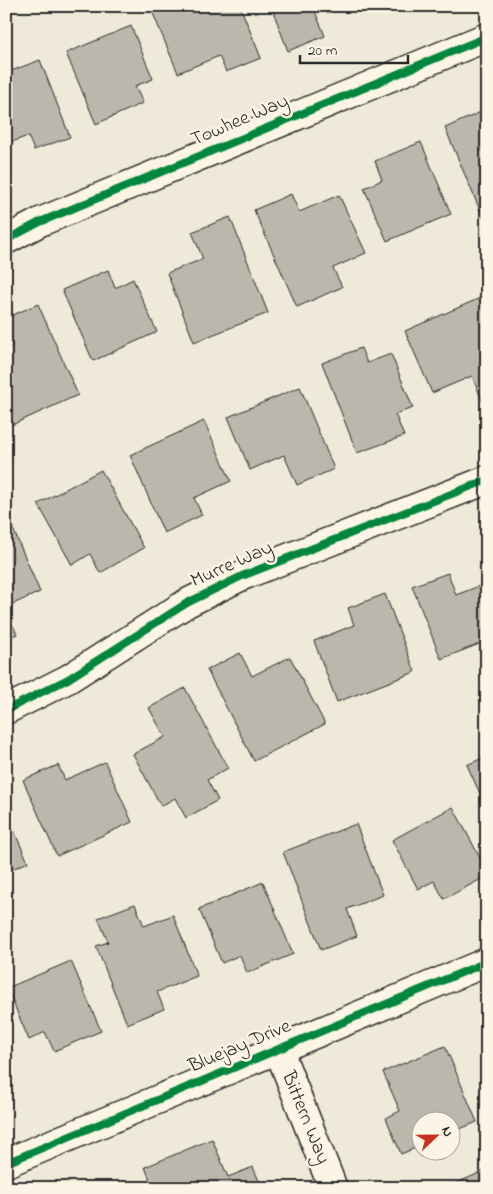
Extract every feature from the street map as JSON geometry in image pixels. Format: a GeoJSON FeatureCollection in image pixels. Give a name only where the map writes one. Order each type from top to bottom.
{"type":"FeatureCollection","features":[{"type":"Feature","properties":{"kind":"street","name":"Towhee Way"},"geometry":{"type":"LineString","coordinates":[[6,240],[49,218],[487,37]]}},
{"type":"Feature","properties":{"kind":"street","name":"Murre Way"},"geometry":{"type":"LineString","coordinates":[[6,710],[68,679],[187,603],[242,576],[487,480]]}},
{"type":"Feature","properties":{"kind":"street","name":"Bluejay Drive"},"geometry":{"type":"LineString","coordinates":[[6,1163],[487,962]]}},
{"type":"Feature","properties":{"kind":"street","name":"Bittern Way"},"geometry":{"type":"LineString","coordinates":[[278,1048],[333,1188]]}},
{"type":"Feature","properties":{"kind":"building"},"geometry":{"type":"Polygon","coordinates":[[[164,6],[240,6],[261,58],[226,72],[219,56],[178,73],[152,11],[164,6]]]}},
{"type":"Feature","properties":{"kind":"building"},"geometry":{"type":"Polygon","coordinates":[[[271,6],[321,6],[314,9],[325,36],[288,51],[271,6]]]}},
{"type":"Feature","properties":{"kind":"building"},"geometry":{"type":"Polygon","coordinates":[[[131,26],[153,79],[135,86],[143,103],[96,124],[66,53],[131,26]]]}},
{"type":"Feature","properties":{"kind":"building"},"geometry":{"type":"Polygon","coordinates":[[[40,60],[70,137],[34,150],[28,136],[6,144],[6,73],[40,60]]]}},
{"type":"Feature","properties":{"kind":"building"},"geometry":{"type":"Polygon","coordinates":[[[481,112],[487,126],[487,221],[485,222],[445,128],[481,112]]]}},
{"type":"Feature","properties":{"kind":"building"},"geometry":{"type":"Polygon","coordinates":[[[421,142],[451,214],[387,241],[364,188],[382,180],[375,161],[421,142]]]}},
{"type":"Feature","properties":{"kind":"building"},"geometry":{"type":"Polygon","coordinates":[[[291,194],[299,212],[339,195],[366,253],[333,268],[342,287],[297,307],[254,210],[291,194]]]}},
{"type":"Feature","properties":{"kind":"building"},"geometry":{"type":"Polygon","coordinates":[[[230,217],[268,313],[194,342],[167,273],[203,259],[192,232],[230,217]]]}},
{"type":"Feature","properties":{"kind":"building"},"geometry":{"type":"Polygon","coordinates":[[[108,270],[115,288],[133,279],[157,332],[93,361],[62,290],[108,270]]]}},
{"type":"Feature","properties":{"kind":"building"},"geometry":{"type":"Polygon","coordinates":[[[480,298],[487,314],[487,404],[484,405],[472,376],[432,393],[405,331],[480,298]]]}},
{"type":"Feature","properties":{"kind":"building"},"geometry":{"type":"Polygon","coordinates":[[[38,304],[78,395],[7,427],[6,348],[12,346],[6,333],[6,318],[38,304]]]}},
{"type":"Feature","properties":{"kind":"building"},"geometry":{"type":"Polygon","coordinates":[[[361,348],[367,363],[391,354],[413,408],[395,414],[404,436],[357,453],[322,363],[361,348]]]}},
{"type":"Feature","properties":{"kind":"building"},"geometry":{"type":"Polygon","coordinates":[[[300,387],[334,469],[297,485],[284,455],[250,470],[228,417],[300,387]]]}},
{"type":"Feature","properties":{"kind":"building"},"geometry":{"type":"Polygon","coordinates":[[[204,421],[231,481],[194,498],[202,515],[164,533],[130,455],[204,421]]]}},
{"type":"Feature","properties":{"kind":"building"},"geometry":{"type":"Polygon","coordinates":[[[101,470],[144,548],[100,573],[90,554],[72,565],[38,504],[101,470]]]}},
{"type":"Feature","properties":{"kind":"building"},"geometry":{"type":"Polygon","coordinates":[[[10,522],[40,592],[6,607],[6,524],[10,522]]]}},
{"type":"Feature","properties":{"kind":"building"},"geometry":{"type":"Polygon","coordinates":[[[448,573],[456,595],[487,583],[487,641],[441,659],[412,586],[448,573]]]}},
{"type":"Feature","properties":{"kind":"building"},"geometry":{"type":"Polygon","coordinates":[[[385,594],[415,672],[337,702],[314,641],[354,625],[348,608],[385,594]]]}},
{"type":"Feature","properties":{"kind":"building"},"geometry":{"type":"Polygon","coordinates":[[[6,611],[17,634],[6,639],[6,611]]]}},
{"type":"Feature","properties":{"kind":"building"},"geometry":{"type":"Polygon","coordinates":[[[240,653],[252,676],[290,657],[325,724],[254,761],[207,670],[240,653]]]}},
{"type":"Feature","properties":{"kind":"building"},"geometry":{"type":"Polygon","coordinates":[[[185,688],[228,768],[207,780],[218,800],[186,818],[175,798],[161,806],[133,754],[165,737],[149,708],[185,688]]]}},
{"type":"Feature","properties":{"kind":"building"},"geometry":{"type":"Polygon","coordinates":[[[487,756],[487,809],[467,765],[487,756]]]}},
{"type":"Feature","properties":{"kind":"building"},"geometry":{"type":"Polygon","coordinates":[[[105,762],[132,822],[57,856],[23,780],[58,765],[65,780],[105,762]]]}},
{"type":"Feature","properties":{"kind":"building"},"geometry":{"type":"Polygon","coordinates":[[[453,807],[487,871],[487,876],[444,899],[434,881],[418,889],[392,840],[453,807]]]}},
{"type":"Feature","properties":{"kind":"building"},"geometry":{"type":"Polygon","coordinates":[[[6,813],[28,862],[6,872],[6,813]]]}},
{"type":"Feature","properties":{"kind":"building"},"geometry":{"type":"Polygon","coordinates":[[[356,824],[383,895],[347,909],[357,936],[321,950],[283,852],[356,824]]]}},
{"type":"Feature","properties":{"kind":"building"},"geometry":{"type":"Polygon","coordinates":[[[263,882],[293,954],[247,973],[240,955],[222,963],[199,909],[263,882]]]}},
{"type":"Feature","properties":{"kind":"building"},"geometry":{"type":"Polygon","coordinates":[[[135,904],[144,926],[173,915],[197,976],[157,992],[164,1009],[127,1024],[96,946],[108,942],[98,918],[135,904]]]}},
{"type":"Feature","properties":{"kind":"building"},"geometry":{"type":"Polygon","coordinates":[[[71,961],[101,1031],[54,1051],[45,1032],[29,1040],[7,988],[71,961]]]}},
{"type":"Feature","properties":{"kind":"building"},"geometry":{"type":"Polygon","coordinates":[[[445,1046],[477,1122],[460,1129],[460,1112],[410,1112],[410,1150],[401,1154],[386,1118],[400,1111],[383,1072],[445,1046]]]}},
{"type":"Feature","properties":{"kind":"building"},"geometry":{"type":"Polygon","coordinates":[[[212,1139],[228,1177],[253,1167],[262,1188],[153,1188],[145,1167],[212,1139]]]}},
{"type":"Feature","properties":{"kind":"building"},"geometry":{"type":"Polygon","coordinates":[[[484,1171],[487,1177],[487,1188],[445,1188],[484,1171]]]}},
{"type":"Feature","properties":{"kind":"cycle path"},"geometry":{"type":"LineString","coordinates":[[6,240],[40,222],[487,37]]}},
{"type":"Feature","properties":{"kind":"cycle path"},"geometry":{"type":"LineString","coordinates":[[6,710],[68,679],[187,603],[242,576],[487,480]]}},
{"type":"Feature","properties":{"kind":"cycle path"},"geometry":{"type":"LineString","coordinates":[[6,1163],[487,962]]}}]}
